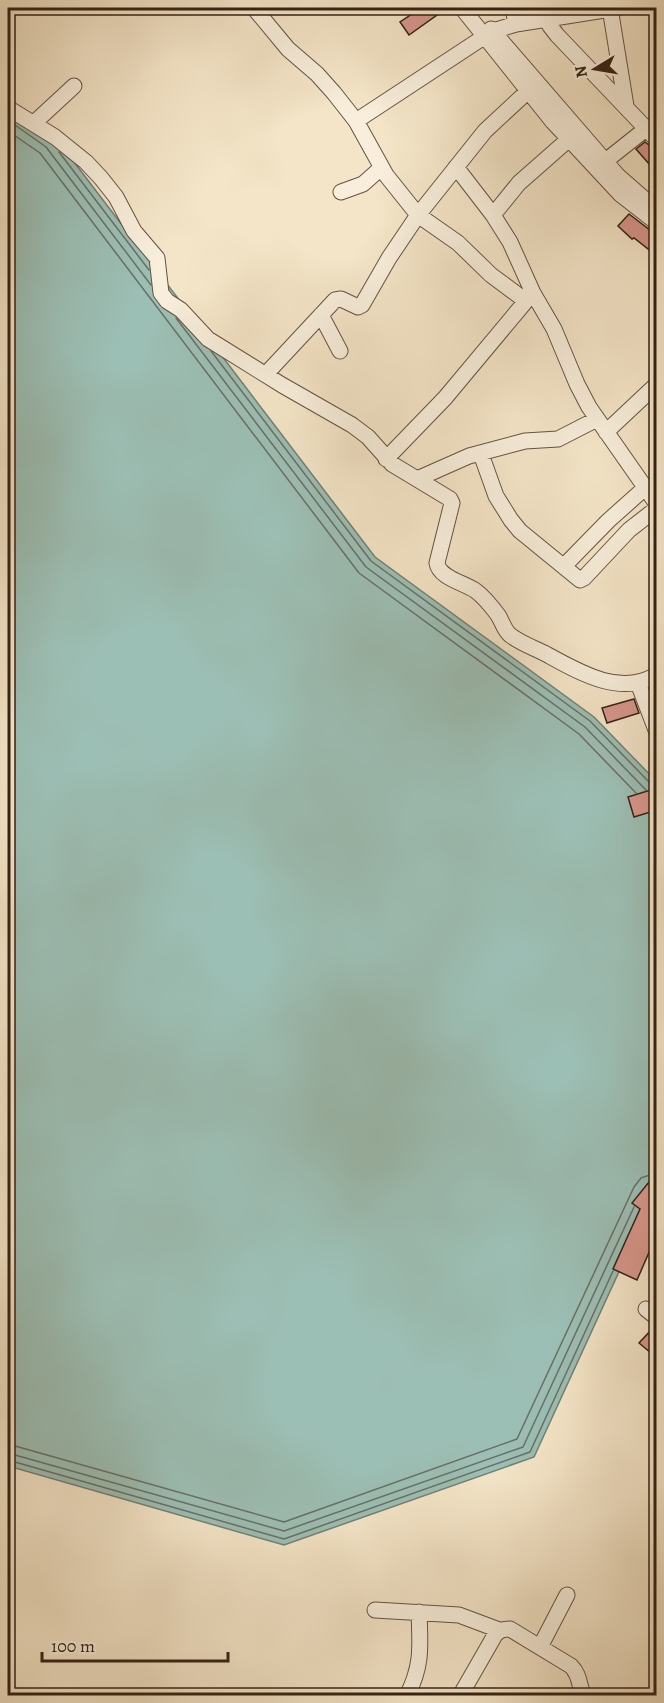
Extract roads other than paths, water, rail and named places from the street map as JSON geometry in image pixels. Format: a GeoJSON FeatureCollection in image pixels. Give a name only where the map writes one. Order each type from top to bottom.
{"type":"FeatureCollection","features":[{"type":"Feature","properties":{"kind":"street"},"geometry":{"type":"LineString","coordinates":[[254,8],[288,49],[327,84],[356,122],[381,168],[418,215],[458,243],[491,275],[530,297]]}},
{"type":"Feature","properties":{"kind":"street"},"geometry":{"type":"LineString","coordinates":[[462,8],[488,33],[600,165],[620,194],[657,222]]}},
{"type":"Feature","properties":{"kind":"street"},"geometry":{"type":"LineString","coordinates":[[474,8],[488,33],[528,91],[569,139],[600,165],[618,176],[657,210]]}},
{"type":"Feature","properties":{"kind":"street"},"geometry":{"type":"LineString","coordinates":[[513,8],[516,24]]}},
{"type":"Feature","properties":{"kind":"street"},"geometry":{"type":"LineString","coordinates":[[356,122],[488,33],[547,13],[612,8],[626,106]]}},
{"type":"Feature","properties":{"kind":"street"},"geometry":{"type":"LineString","coordinates":[[547,13],[557,35],[653,131],[600,165]]}},
{"type":"Feature","properties":{"kind":"street"},"geometry":{"type":"LineString","coordinates":[[34,123],[74,86]]}},
{"type":"Feature","properties":{"kind":"street"},"geometry":{"type":"LineString","coordinates":[[266,374],[338,299],[343,299],[355,307],[362,305],[389,258],[418,215],[485,131],[528,91]]}},
{"type":"Feature","properties":{"kind":"street"},"geometry":{"type":"LineString","coordinates":[[8,108],[70,148],[101,178],[114,194],[129,224],[157,258],[161,293],[164,298],[182,310],[208,339],[360,430],[386,459],[447,496],[452,503],[437,563],[439,570],[482,596],[498,615],[510,635],[588,676],[630,685],[645,682],[657,675]]}},
{"type":"Feature","properties":{"kind":"street"},"geometry":{"type":"LineString","coordinates":[[493,215],[519,183],[569,139]]}},
{"type":"Feature","properties":{"kind":"street"},"geometry":{"type":"LineString","coordinates":[[456,167],[493,215],[510,242],[530,297],[557,335],[581,393],[654,499]]}},
{"type":"Feature","properties":{"kind":"street"},"geometry":{"type":"LineString","coordinates":[[341,192],[363,184],[381,168]]}},
{"type":"Feature","properties":{"kind":"street"},"geometry":{"type":"LineString","coordinates":[[386,459],[446,398],[530,297]]}},
{"type":"Feature","properties":{"kind":"street"},"geometry":{"type":"LineString","coordinates":[[321,315],[340,351]]}},
{"type":"Feature","properties":{"kind":"street"},"geometry":{"type":"LineString","coordinates":[[606,432],[657,385]]}},
{"type":"Feature","properties":{"kind":"street"},"geometry":{"type":"LineString","coordinates":[[417,479],[462,459],[525,441],[558,439],[597,419]]}},
{"type":"Feature","properties":{"kind":"street"},"geometry":{"type":"LineString","coordinates":[[481,454],[496,496],[511,520],[520,531],[580,580],[584,579],[629,530],[654,499]]}},
{"type":"Feature","properties":{"kind":"street"},"geometry":{"type":"LineString","coordinates":[[564,566],[608,521],[654,499]]}},
{"type":"Feature","properties":{"kind":"street"},"geometry":{"type":"LineString","coordinates":[[638,683],[657,730]]}},
{"type":"Feature","properties":{"kind":"street"},"geometry":{"type":"LineString","coordinates":[[540,1647],[567,1595]]}},
{"type":"Feature","properties":{"kind":"street"},"geometry":{"type":"LineString","coordinates":[[375,1610],[459,1615],[499,1630],[510,1629],[578,1672],[584,1695]]}},
{"type":"Feature","properties":{"kind":"street"},"geometry":{"type":"LineString","coordinates":[[407,1695],[420,1659],[419,1612]]}},
{"type":"Feature","properties":{"kind":"street"},"geometry":{"type":"LineString","coordinates":[[459,1695],[499,1630]]}},
{"type":"Feature","properties":{"kind":"water"},"geometry":{"type":"Polygon","coordinates":[[[8,104],[55,137],[375,557],[594,717],[656,781],[656,1191],[534,1457],[284,1545],[8,1466],[8,104]]]}}]}
